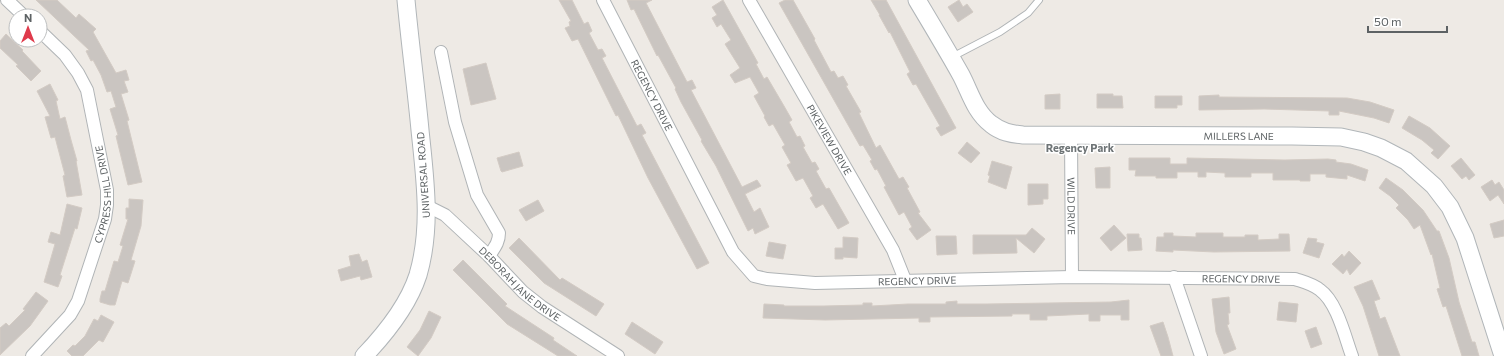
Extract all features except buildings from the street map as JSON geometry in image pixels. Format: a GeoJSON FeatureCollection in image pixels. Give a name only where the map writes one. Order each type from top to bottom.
{"type":"FeatureCollection","features":[{"type":"Feature","properties":{"kind":"street"},"geometry":{"type":"LineString","coordinates":[[7,0],[16,8]]}},
{"type":"Feature","properties":{"kind":"street","name":"UNIVERSAL ROAD"},"geometry":{"type":"LineString","coordinates":[[364,356],[391,324],[403,306],[418,276],[427,233],[427,206],[406,0]]}},
{"type":"Feature","properties":{"kind":"street","name":"REGENCY DRIVE"},"geometry":{"type":"LineString","coordinates":[[603,0],[733,252],[754,276],[767,279],[815,283],[1072,277],[1295,279],[1320,289],[1328,297],[1352,356]]}},
{"type":"Feature","properties":{"kind":"street","name":"PIKEVIEW DRIVE"},"geometry":{"type":"LineString","coordinates":[[749,0],[893,250],[905,280]]}},
{"type":"Feature","properties":{"kind":"street","name":"MILLERS LANE"},"geometry":{"type":"LineString","coordinates":[[917,0],[951,57],[982,115],[992,125],[1008,134],[1023,136],[1341,137],[1364,142],[1381,148],[1406,161],[1434,186],[1450,207],[1465,238],[1503,356]]}},
{"type":"Feature","properties":{"kind":"street","name":"CYPRESS HILL DRIVE"},"geometry":{"type":"LineString","coordinates":[[32,356],[70,316],[78,301],[105,219],[107,205],[107,190],[87,90],[78,73],[65,55],[48,39]]}},
{"type":"Feature","properties":{"kind":"street"},"geometry":{"type":"LineString","coordinates":[[441,52],[454,122],[477,195],[499,233],[497,244],[489,256]]}},
{"type":"Feature","properties":{"kind":"street","name":"WILD DRIVE"},"geometry":{"type":"LineString","coordinates":[[1071,135],[1072,277]]}},
{"type":"Feature","properties":{"kind":"street","name":"DEBORAH JANE DRIVE"},"geometry":{"type":"LineString","coordinates":[[427,206],[444,216],[489,256],[523,292],[542,307],[618,356]]}},
{"type":"Feature","properties":{"kind":"street"},"geometry":{"type":"LineString","coordinates":[[1174,278],[1201,356]]}},
{"type":"Feature","properties":{"kind":"lane"},"geometry":{"type":"LineString","coordinates":[[951,57],[1000,32],[1028,13],[1039,0]]}},
{"type":"Feature","properties":{"kind":"district","name":"Regency Park"},"geometry":{"type":"Point","coordinates":[1080,147]}}]}
